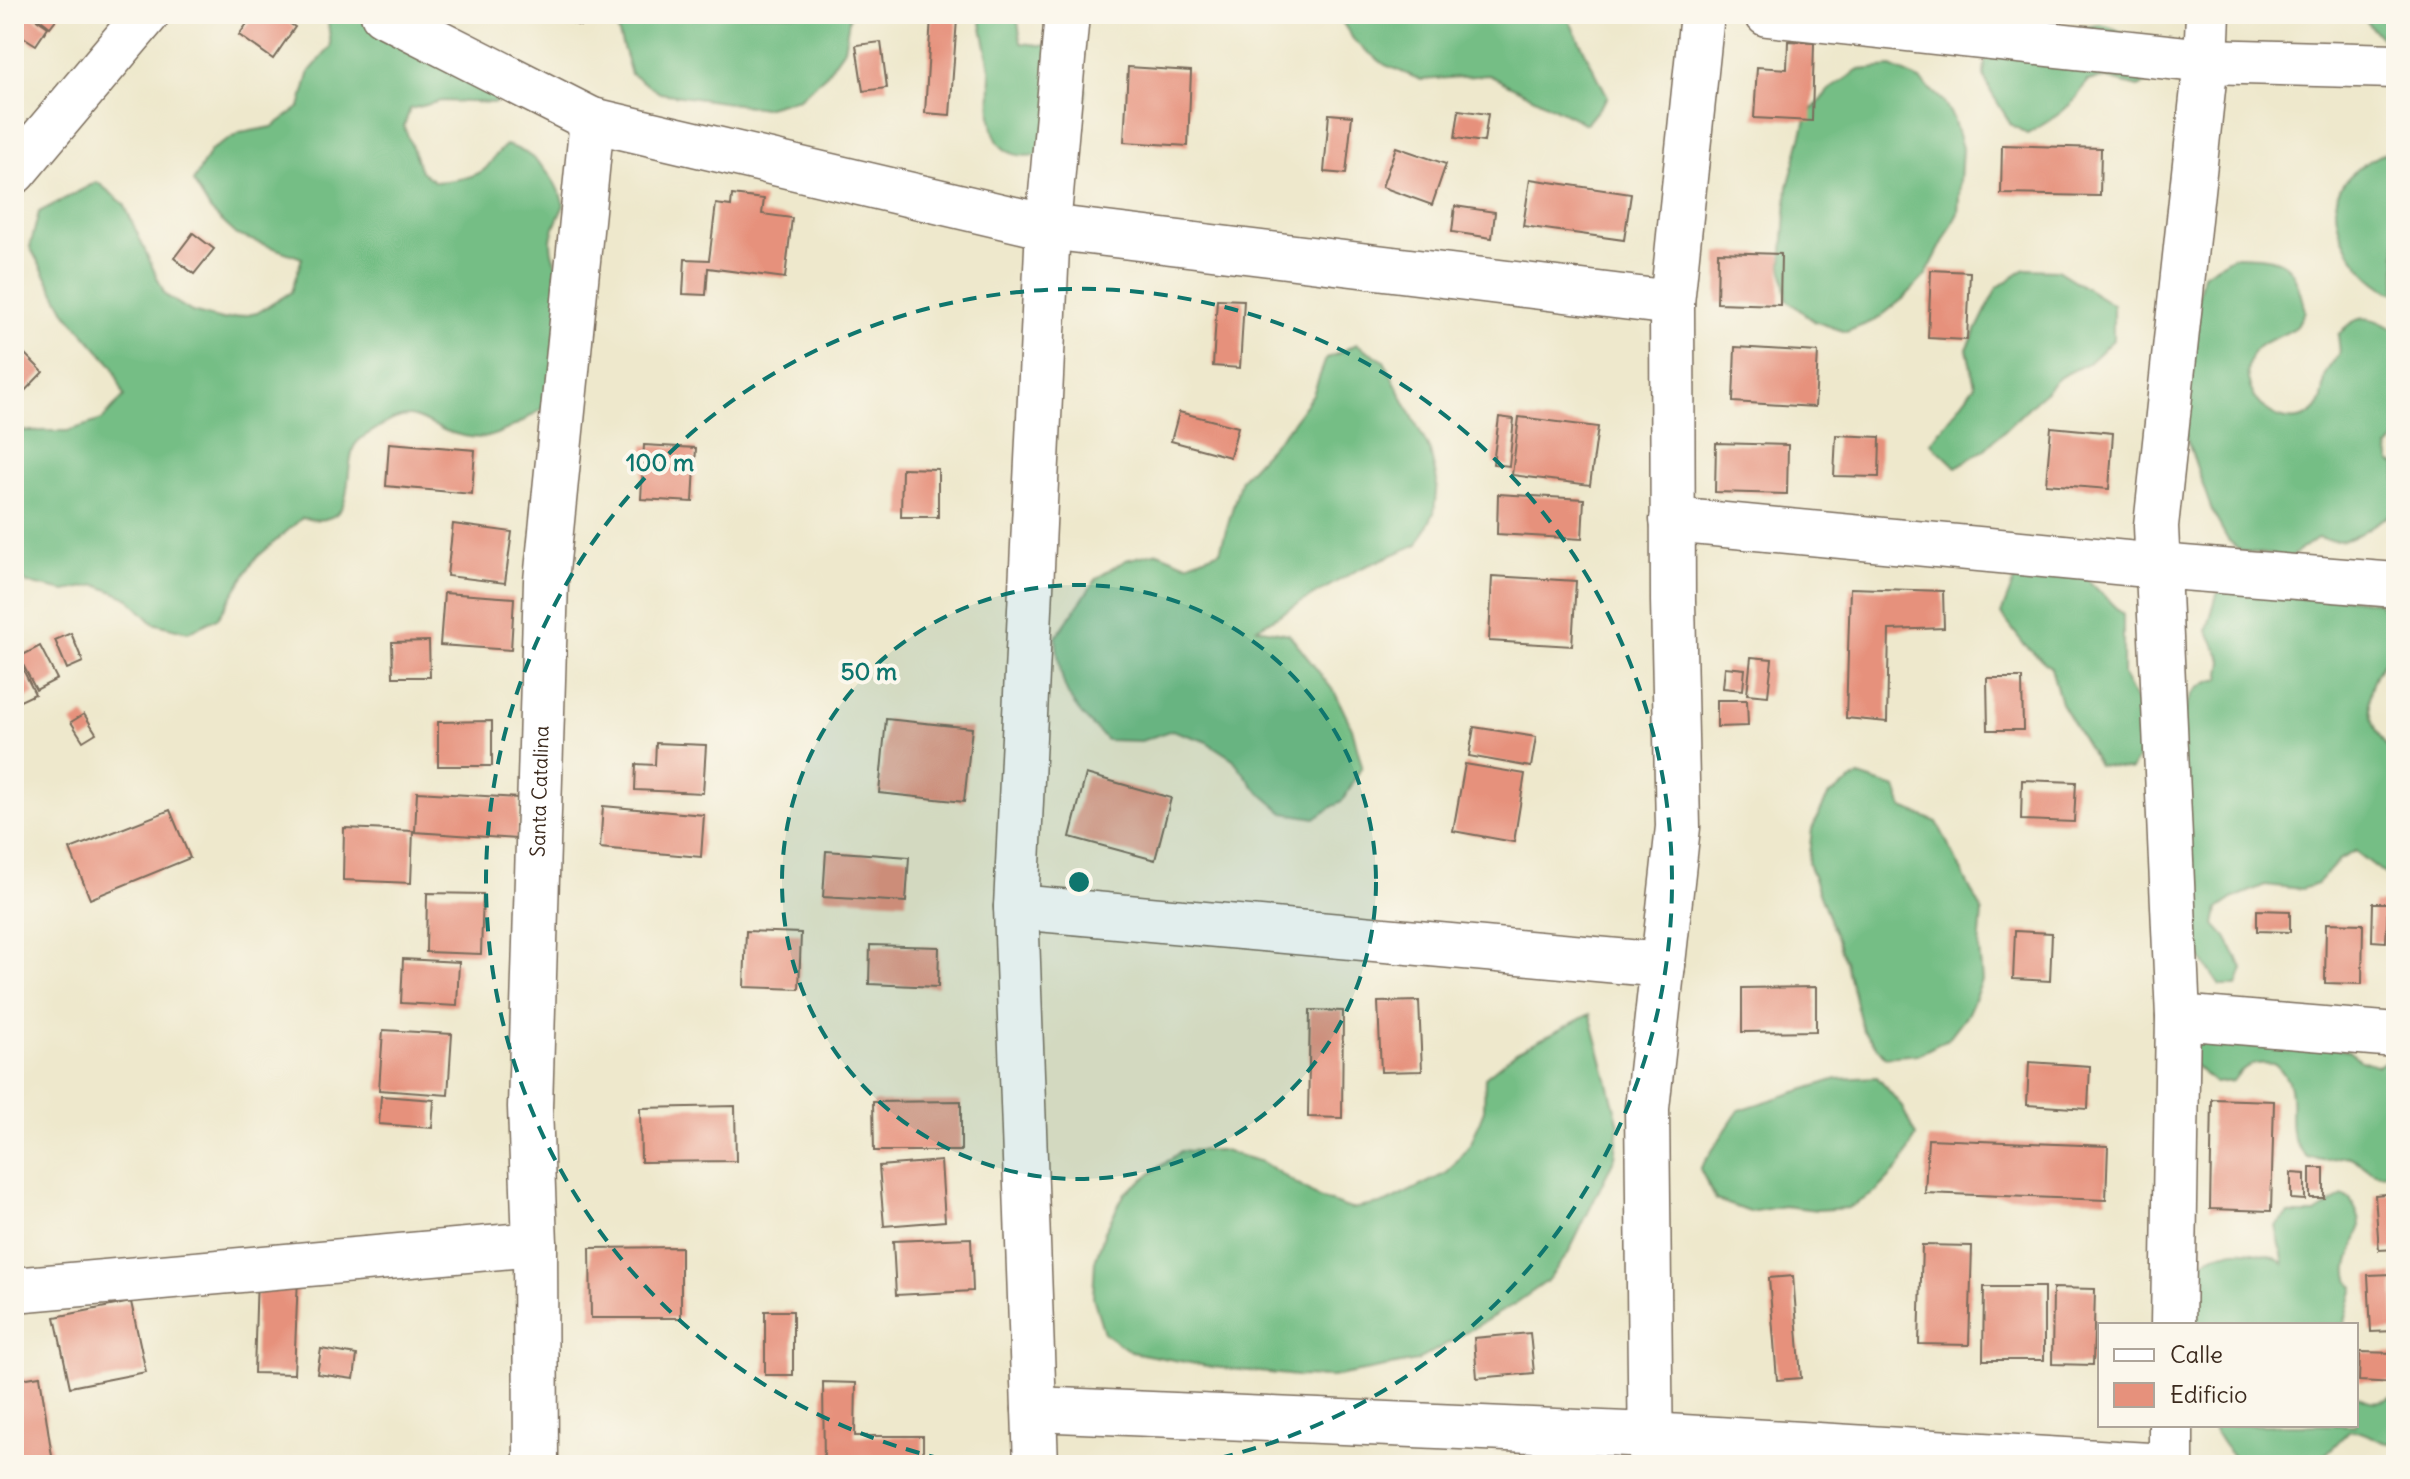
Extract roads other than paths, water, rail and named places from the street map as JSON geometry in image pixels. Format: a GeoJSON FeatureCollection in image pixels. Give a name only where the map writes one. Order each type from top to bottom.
{"type":"FeatureCollection","features":[{"type":"Feature","properties":{"kind":"street"},"geometry":{"type":"LineString","coordinates":[[14,172],[147,14]]}},
{"type":"Feature","properties":{"kind":"street"},"geometry":{"type":"LineString","coordinates":[[383,14],[592,120],[1048,227],[1672,303]]}},
{"type":"Feature","properties":{"kind":"street"},"geometry":{"type":"LineString","coordinates":[[1036,1465],[1016,907],[1048,227],[1067,14]]}},
{"type":"Feature","properties":{"kind":"street"},"geometry":{"type":"LineString","coordinates":[[1650,1450],[1647,1108],[1678,827],[1672,520],[1672,303],[1702,14]]}},
{"type":"Feature","properties":{"kind":"street"},"geometry":{"type":"LineString","coordinates":[[1767,14],[2206,61],[2396,66]]}},
{"type":"Feature","properties":{"kind":"street"},"geometry":{"type":"LineString","coordinates":[[2173,1323],[2178,1017],[2156,526],[2206,61],[2208,14]]}},
{"type":"Feature","properties":{"kind":"street","name":"Santa Catalina"},"geometry":{"type":"LineString","coordinates":[[536,1465],[535,1244],[530,1107],[546,581],[592,120]]}},
{"type":"Feature","properties":{"kind":"street"},"geometry":{"type":"LineString","coordinates":[[1672,520],[2396,585]]}},
{"type":"Feature","properties":{"kind":"street"},"geometry":{"type":"LineString","coordinates":[[1016,907],[1663,965]]}},
{"type":"Feature","properties":{"kind":"street"},"geometry":{"type":"LineString","coordinates":[[2178,1017],[2396,1035]]}},
{"type":"Feature","properties":{"kind":"street"},"geometry":{"type":"LineString","coordinates":[[14,1290],[535,1244]]}},
{"type":"Feature","properties":{"kind":"street"},"geometry":{"type":"LineString","coordinates":[[1034,1409],[1650,1450],[2149,1465]]}},
{"type":"Feature","properties":{"kind":"street"},"geometry":{"type":"LineString","coordinates":[[2171,1427],[2171,1465]]}}]}
